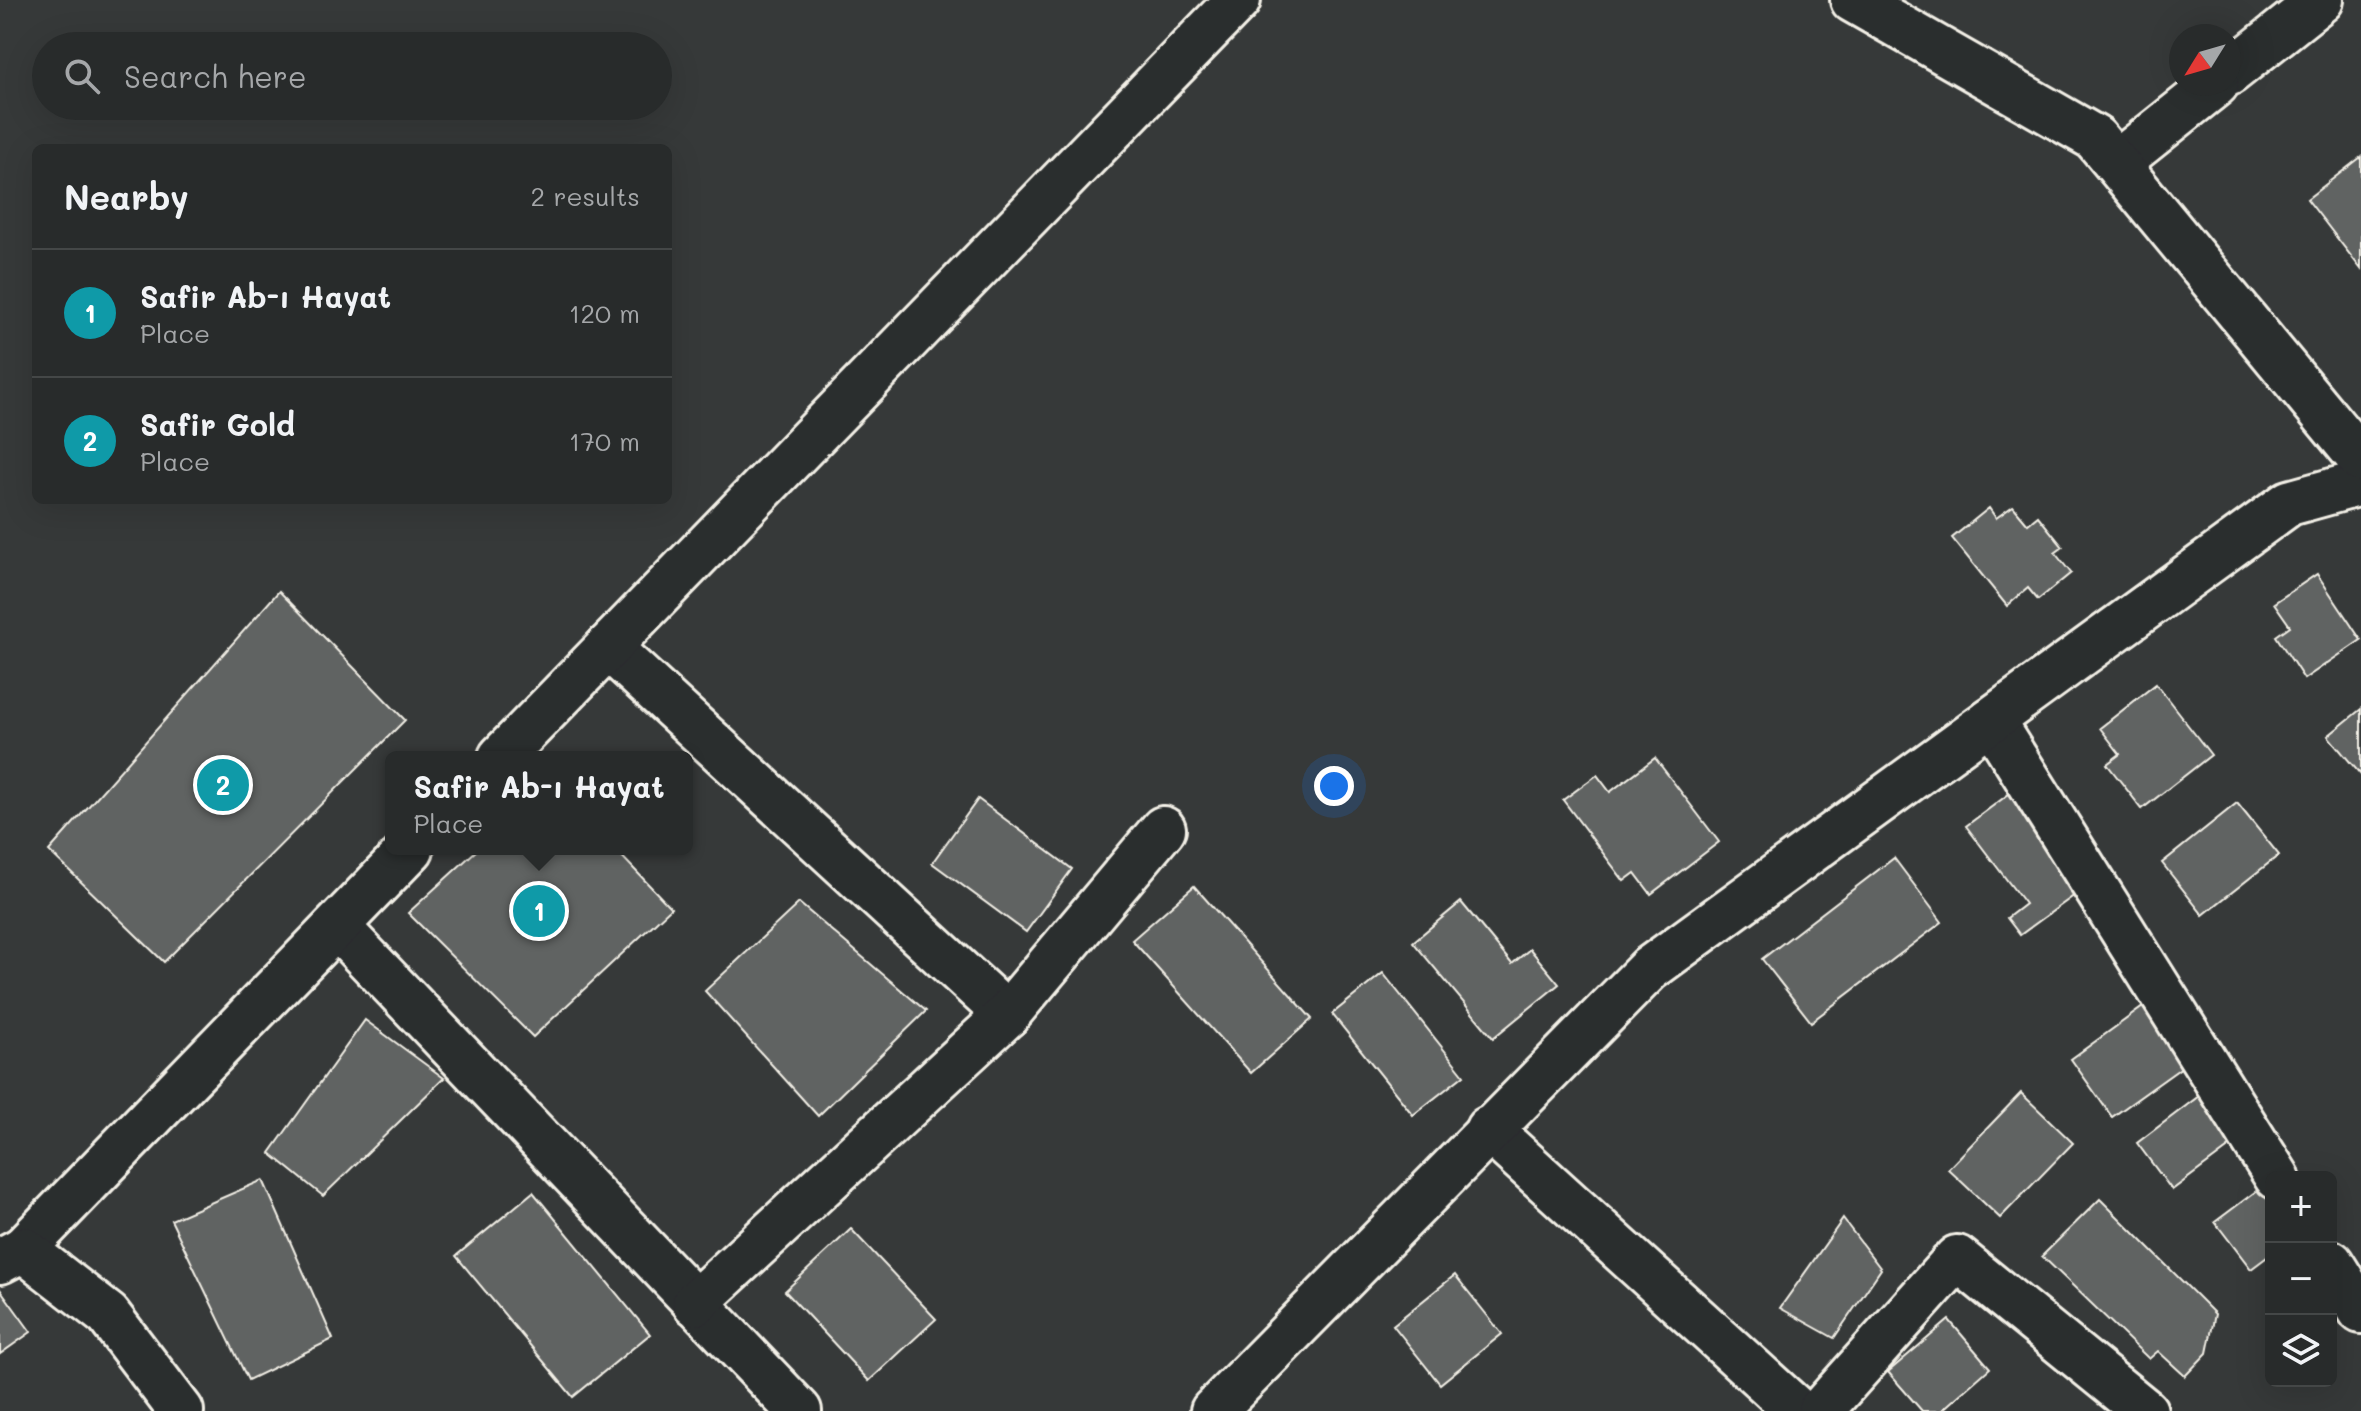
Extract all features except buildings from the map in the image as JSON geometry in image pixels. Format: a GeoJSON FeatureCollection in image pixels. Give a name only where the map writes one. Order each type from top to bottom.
{"type":"FeatureCollection","features":[{"type":"Feature","properties":{"kind":"street"},"geometry":{"type":"LineString","coordinates":[[507,751],[1238,0]]}},
{"type":"Feature","properties":{"kind":"street"},"geometry":{"type":"LineString","coordinates":[[1853,0],[2095,138],[2361,460]]}},
{"type":"Feature","properties":{"kind":"street"},"geometry":{"type":"LineString","coordinates":[[2241,63],[2321,0]]}},
{"type":"Feature","properties":{"kind":"street"},"geometry":{"type":"LineString","coordinates":[[2117,163],[2201,96]]}},
{"type":"Feature","properties":{"kind":"street"},"geometry":{"type":"LineString","coordinates":[[1213,1411],[1649,969],[2289,503],[2361,483]]}},
{"type":"Feature","properties":{"kind":"street"},"geometry":{"type":"LineString","coordinates":[[608,647],[1007,1015]]}},
{"type":"Feature","properties":{"kind":"street"},"geometry":{"type":"LineString","coordinates":[[1991,720],[2273,1171]]}},
{"type":"Feature","properties":{"kind":"street"},"geometry":{"type":"LineString","coordinates":[[695,1303],[1007,1015],[1163,829]]}},
{"type":"Feature","properties":{"kind":"street"},"geometry":{"type":"LineString","coordinates":[[181,1411],[108,1315],[11,1255],[405,855]]}},
{"type":"Feature","properties":{"kind":"street"},"geometry":{"type":"LineString","coordinates":[[344,934],[799,1411]]}},
{"type":"Feature","properties":{"kind":"street"},"geometry":{"type":"LineString","coordinates":[[1488,1129],[1798,1411]]}},
{"type":"Feature","properties":{"kind":"street"},"geometry":{"type":"LineString","coordinates":[[1820,1411],[1957,1258],[2145,1411]]}},
{"type":"Feature","properties":{"kind":"street"},"geometry":{"type":"LineString","coordinates":[[2337,1273],[2361,1311]]}},
{"type":"Feature","properties":{"kind":"place","name":"Safir Gold"},"geometry":{"type":"Point","coordinates":[223,785]}},
{"type":"Feature","properties":{"kind":"place","name":"Safir Ab-ı Hayat"},"geometry":{"type":"Point","coordinates":[539,911]}}]}
